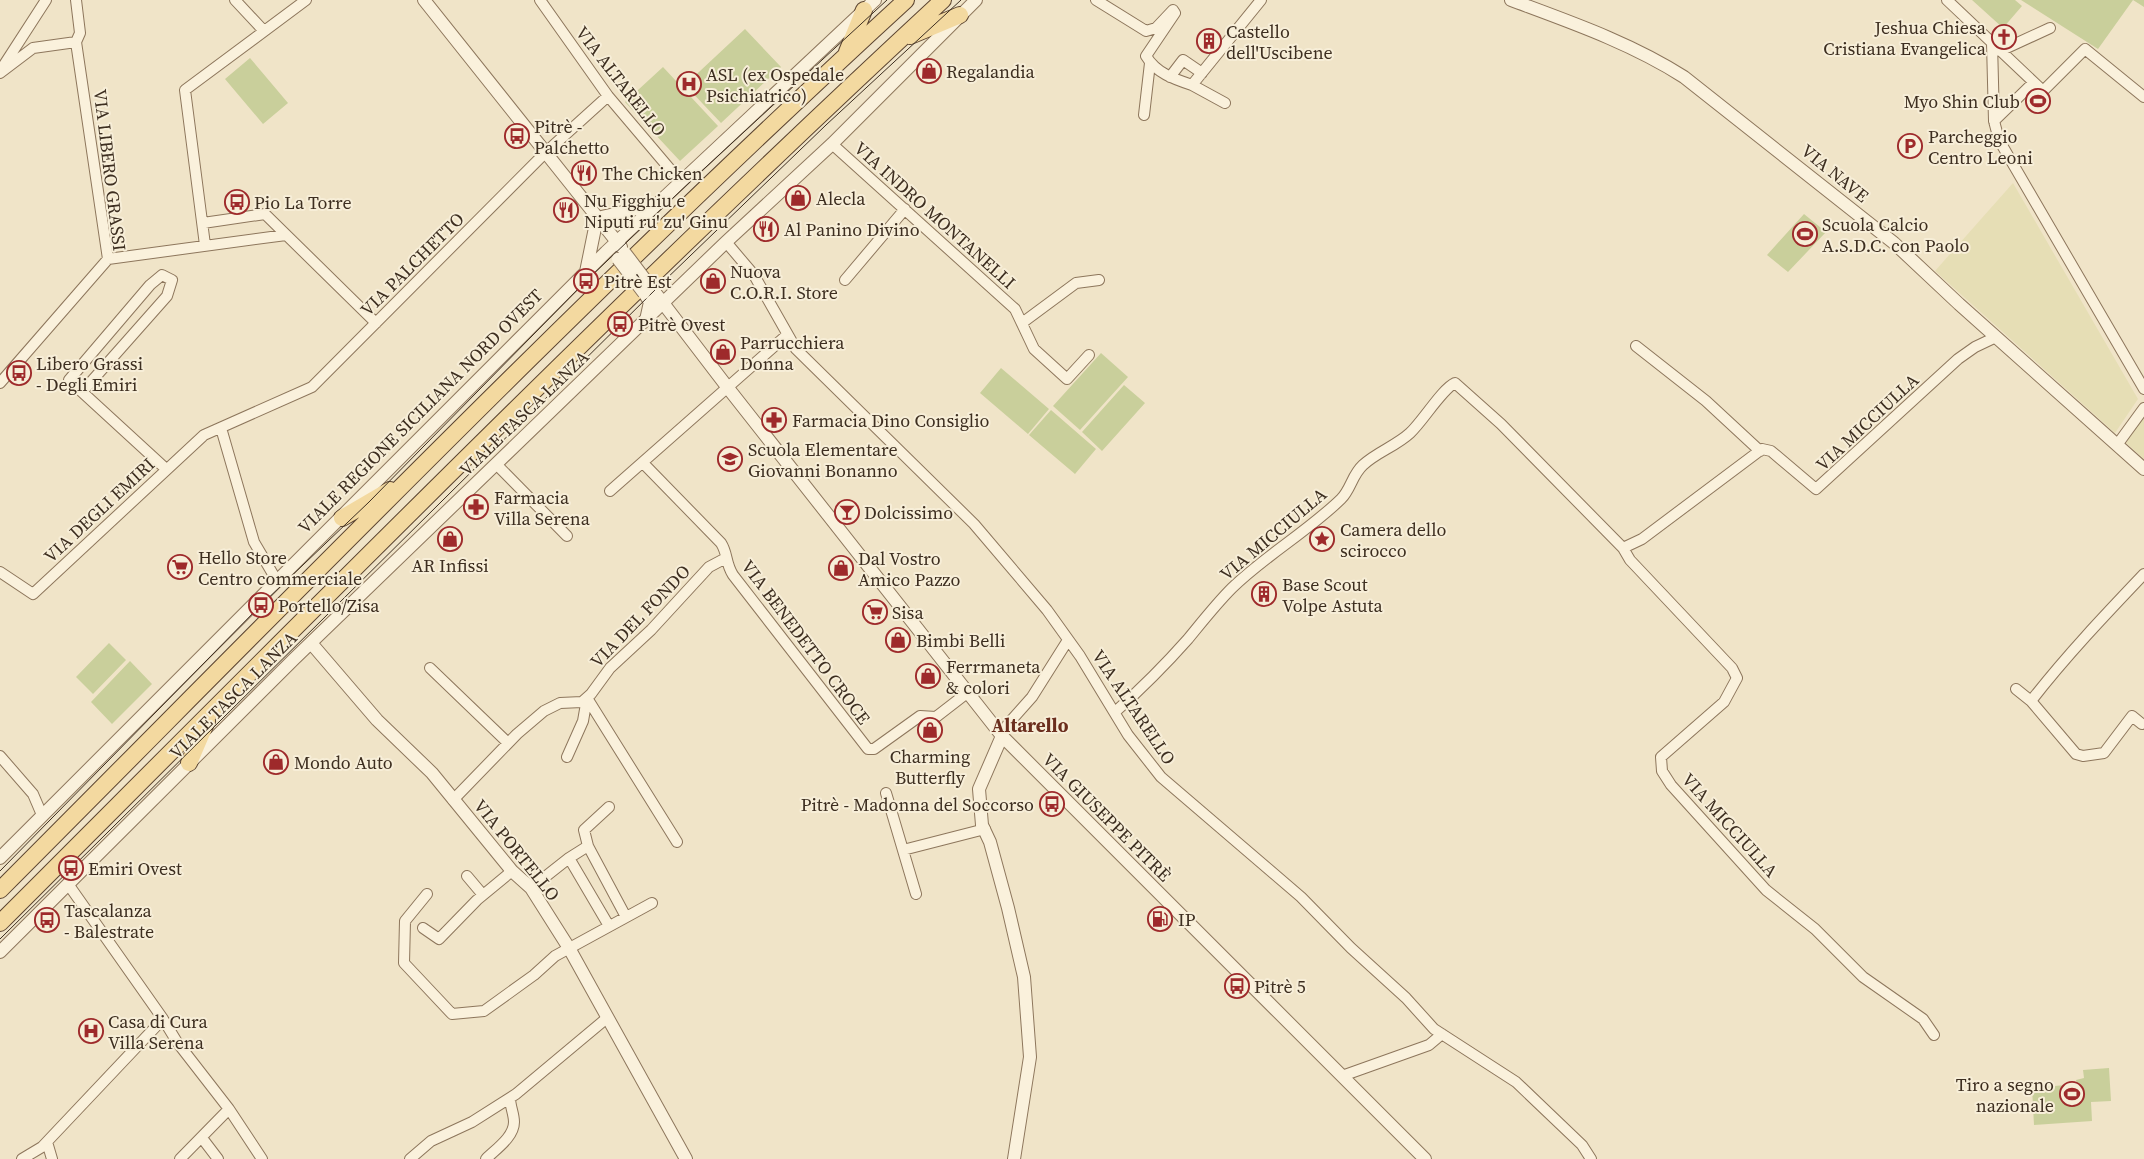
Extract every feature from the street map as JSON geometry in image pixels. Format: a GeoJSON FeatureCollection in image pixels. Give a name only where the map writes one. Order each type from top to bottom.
{"type":"FeatureCollection","features":[{"type":"Feature","properties":{"kind":"main road"},"geometry":{"type":"LineString","coordinates":[[0,890],[408,481],[714,179],[906,0]]}},
{"type":"Feature","properties":{"kind":"main road"},"geometry":{"type":"LineString","coordinates":[[0,923],[636,290],[943,0]]}},
{"type":"Feature","properties":{"kind":"main road"},"geometry":{"type":"LineString","coordinates":[[844,56],[870,5]]}},
{"type":"Feature","properties":{"kind":"main road"},"geometry":{"type":"LineString","coordinates":[[899,40],[960,15]]}},
{"type":"Feature","properties":{"kind":"main road"},"geometry":{"type":"LineString","coordinates":[[342,518],[408,481]]}},
{"type":"Feature","properties":{"kind":"main road"},"geometry":{"type":"LineString","coordinates":[[189,763],[211,712]]}},
{"type":"Feature","properties":{"kind":"street"},"geometry":{"type":"LineString","coordinates":[[0,72],[21,36],[46,0]]}},
{"type":"Feature","properties":{"kind":"street","name":"VIA LIBERO GRASSI"},"geometry":{"type":"LineString","coordinates":[[0,383],[108,259],[76,42],[80,33],[76,0]]}},
{"type":"Feature","properties":{"kind":"street"},"geometry":{"type":"LineString","coordinates":[[235,0],[264,31]]}},
{"type":"Feature","properties":{"kind":"street"},"geometry":{"type":"LineString","coordinates":[[205,245],[185,90],[306,0]]}},
{"type":"Feature","properties":{"kind":"street","name":"VIA GIUSEPPE PITRÈ"},"geometry":{"type":"LineString","coordinates":[[424,0],[616,242],[622,256],[647,289],[663,303],[1002,736],[1425,1159]]}},
{"type":"Feature","properties":{"kind":"street","name":"VIA ALTARELLO"},"geometry":{"type":"LineString","coordinates":[[540,0],[608,96],[680,181]]}},
{"type":"Feature","properties":{"kind":"street"},"geometry":{"type":"LineString","coordinates":[[646,320],[726,242],[832,144],[976,0]]}},
{"type":"Feature","properties":{"kind":"street"},"geometry":{"type":"LineString","coordinates":[[1096,0],[1146,31],[1156,28],[1173,10],[1175,12],[1146,56],[1150,63],[1170,77],[1192,85],[1225,103]]}},
{"type":"Feature","properties":{"kind":"street"},"geometry":{"type":"LineString","coordinates":[[1192,85],[1261,0]]}},
{"type":"Feature","properties":{"kind":"street","name":"VIA NAVE"},"geometry":{"type":"LineString","coordinates":[[1511,0],[1601,34],[1663,64],[1684,77],[1887,237],[2144,469]]}},
{"type":"Feature","properties":{"kind":"street"},"geometry":{"type":"LineString","coordinates":[[1947,0],[2043,91],[2085,49],[2144,97]]}},
{"type":"Feature","properties":{"kind":"street","name":"VIALE REGIONE SICILIANA NORD OVEST"},"geometry":{"type":"LineString","coordinates":[[0,858],[616,242],[870,5]]}},
{"type":"Feature","properties":{"kind":"street"},"geometry":{"type":"LineString","coordinates":[[2000,51],[2050,28]]}},
{"type":"Feature","properties":{"kind":"street"},"geometry":{"type":"LineString","coordinates":[[21,36],[33,48]]}},
{"type":"Feature","properties":{"kind":"street"},"geometry":{"type":"LineString","coordinates":[[0,72],[33,48],[76,42]]}},
{"type":"Feature","properties":{"kind":"street"},"geometry":{"type":"LineString","coordinates":[[1992,43],[1994,121],[1999,140],[2144,389]]}},
{"type":"Feature","properties":{"kind":"street"},"geometry":{"type":"LineString","coordinates":[[1170,77],[1183,60],[1202,73]]}},
{"type":"Feature","properties":{"kind":"street"},"geometry":{"type":"LineString","coordinates":[[1144,115],[1150,63]]}},
{"type":"Feature","properties":{"kind":"street"},"geometry":{"type":"LineString","coordinates":[[1994,121],[2033,83]]}},
{"type":"Feature","properties":{"kind":"street","name":"VIA PALCHETTO"},"geometry":{"type":"LineString","coordinates":[[220,428],[312,388],[545,153],[608,96]]}},
{"type":"Feature","properties":{"kind":"street","name":"VIA INDRO MONTANELLI"},"geometry":{"type":"LineString","coordinates":[[832,144],[1015,309],[1034,349],[1067,379],[1089,354]]}},
{"type":"Feature","properties":{"kind":"street"},"geometry":{"type":"LineString","coordinates":[[586,272],[597,218],[654,205]]}},
{"type":"Feature","properties":{"kind":"street"},"geometry":{"type":"LineString","coordinates":[[845,280],[905,210]]}},
{"type":"Feature","properties":{"kind":"street"},"geometry":{"type":"LineString","coordinates":[[203,224],[265,214],[376,323]]}},
{"type":"Feature","properties":{"kind":"street"},"geometry":{"type":"LineString","coordinates":[[108,259],[286,234]]}},
{"type":"Feature","properties":{"kind":"street","name":"VIA ALTARELLO"},"geometry":{"type":"LineString","coordinates":[[726,242],[754,275],[796,349],[974,524],[1047,610],[1128,734],[1161,777],[1300,897],[1351,948],[1406,998],[1434,1029],[1516,1082],[1582,1145],[1591,1159]]}},
{"type":"Feature","properties":{"kind":"street","name":"VIA GIUSEPPE PITRÈ"},"geometry":{"type":"LineString","coordinates":[[606,252],[622,256]]}},
{"type":"Feature","properties":{"kind":"street"},"geometry":{"type":"LineString","coordinates":[[82,392],[167,296],[172,280],[162,275],[150,285],[69,380],[82,392],[166,469]]}},
{"type":"Feature","properties":{"kind":"street"},"geometry":{"type":"LineString","coordinates":[[1022,323],[1076,282],[1099,280]]}},
{"type":"Feature","properties":{"kind":"street"},"geometry":{"type":"LineString","coordinates":[[646,320],[650,302],[647,289]]}},
{"type":"Feature","properties":{"kind":"street","name":"VIALE TASCA LANZA"},"geometry":{"type":"LineString","coordinates":[[0,952],[312,642],[646,320]]}},
{"type":"Feature","properties":{"kind":"street"},"geometry":{"type":"LineString","coordinates":[[610,490],[787,335]]}},
{"type":"Feature","properties":{"kind":"street","name":"VIA MICCIULLA"},"geometry":{"type":"LineString","coordinates":[[1636,346],[1706,401],[1760,451],[1762,449],[1771,451],[1816,488],[1958,359],[1996,337]]}},
{"type":"Feature","properties":{"kind":"street","name":"VIA MICCIULLA"},"geometry":{"type":"LineString","coordinates":[[1115,712],[1165,665],[1232,587],[1272,553],[1303,533],[1342,498],[1351,488],[1353,477],[1363,465],[1408,434],[1428,414],[1449,386],[1456,383],[1501,424],[1623,548],[1630,560],[1732,668],[1737,678],[1724,702],[1661,757],[1662,771],[1672,785],[1766,890],[1815,928],[1863,977],[1923,1019],[1934,1035]]}},
{"type":"Feature","properties":{"kind":"street"},"geometry":{"type":"LineString","coordinates":[[2118,445],[2144,408]]}},
{"type":"Feature","properties":{"kind":"street"},"geometry":{"type":"LineString","coordinates":[[220,428],[254,542],[277,581]]}},
{"type":"Feature","properties":{"kind":"street","name":"VIA DEGLI EMIRI"},"geometry":{"type":"LineString","coordinates":[[0,572],[33,594],[204,435],[220,428]]}},
{"type":"Feature","properties":{"kind":"street"},"geometry":{"type":"LineString","coordinates":[[1623,548],[1642,539],[1760,451]]}},
{"type":"Feature","properties":{"kind":"street","name":"VIA BENEDETTO CROCE"},"geometry":{"type":"LineString","coordinates":[[642,463],[721,543],[726,564],[733,575],[870,750],[874,750],[920,716],[936,718],[967,693]]}},
{"type":"Feature","properties":{"kind":"street"},"geometry":{"type":"LineString","coordinates":[[496,464],[566,536]]}},
{"type":"Feature","properties":{"kind":"street","name":"VIA DEL FONDO"},"geometry":{"type":"LineString","coordinates":[[585,700],[620,658],[651,630],[709,567],[726,558]]}},
{"type":"Feature","properties":{"kind":"street"},"geometry":{"type":"LineString","coordinates":[[2031,701],[2068,654],[2085,640],[2144,574]]}},
{"type":"Feature","properties":{"kind":"street"},"geometry":{"type":"LineString","coordinates":[[1014,1159],[1030,1057],[1024,977],[1008,908],[985,829],[982,825],[979,790],[1008,724],[1032,697],[1068,640]]}},
{"type":"Feature","properties":{"kind":"street","name":"VIA PORTELLO"},"geometry":{"type":"LineString","coordinates":[[312,642],[378,720],[432,773],[509,873],[531,888],[569,948],[686,1159]]}},
{"type":"Feature","properties":{"kind":"street"},"geometry":{"type":"LineString","coordinates":[[430,668],[508,743]]}},
{"type":"Feature","properties":{"kind":"street"},"geometry":{"type":"LineString","coordinates":[[2016,689],[2031,701],[2076,754],[2083,756],[2104,752],[2132,716],[2142,724]]}},
{"type":"Feature","properties":{"kind":"street"},"geometry":{"type":"LineString","coordinates":[[454,800],[508,743],[544,711],[560,702],[585,700]]}},
{"type":"Feature","properties":{"kind":"street"},"geometry":{"type":"LineString","coordinates":[[567,757],[586,711],[585,700]]}},
{"type":"Feature","properties":{"kind":"street"},"geometry":{"type":"LineString","coordinates":[[585,700],[677,842]]}},
{"type":"Feature","properties":{"kind":"street"},"geometry":{"type":"LineString","coordinates":[[0,756],[33,794],[42,816]]}},
{"type":"Feature","properties":{"kind":"street"},"geometry":{"type":"LineString","coordinates":[[886,793],[916,894]]}},
{"type":"Feature","properties":{"kind":"street"},"geometry":{"type":"LineString","coordinates":[[609,807],[584,830],[588,846],[626,917]]}},
{"type":"Feature","properties":{"kind":"street"},"geometry":{"type":"LineString","coordinates":[[903,850],[985,829]]}},
{"type":"Feature","properties":{"kind":"street"},"geometry":{"type":"LineString","coordinates":[[531,888],[569,858],[588,846]]}},
{"type":"Feature","properties":{"kind":"street"},"geometry":{"type":"LineString","coordinates":[[569,858],[609,926]]}},
{"type":"Feature","properties":{"kind":"street"},"geometry":{"type":"LineString","coordinates":[[423,928],[439,939],[483,895],[509,873]]}},
{"type":"Feature","properties":{"kind":"street"},"geometry":{"type":"LineString","coordinates":[[467,876],[483,895]]}},
{"type":"Feature","properties":{"kind":"street"},"geometry":{"type":"LineString","coordinates":[[68,884],[164,1020],[177,1042],[229,1109],[262,1159]]}},
{"type":"Feature","properties":{"kind":"street"},"geometry":{"type":"LineString","coordinates":[[427,894],[405,921],[404,963],[452,1014],[484,1011],[569,948],[652,903]]}},
{"type":"Feature","properties":{"kind":"street"},"geometry":{"type":"LineString","coordinates":[[410,1159],[432,1141],[472,1122],[510,1098],[607,1018]]}},
{"type":"Feature","properties":{"kind":"street"},"geometry":{"type":"LineString","coordinates":[[22,1159],[47,1142],[164,1020]]}},
{"type":"Feature","properties":{"kind":"street"},"geometry":{"type":"LineString","coordinates":[[1342,1076],[1429,1045],[1442,1034]]}},
{"type":"Feature","properties":{"kind":"street"},"geometry":{"type":"LineString","coordinates":[[486,1159],[514,1132],[515,1119],[510,1110],[510,1098]]}},
{"type":"Feature","properties":{"kind":"street"},"geometry":{"type":"LineString","coordinates":[[180,1159],[229,1109]]}},
{"type":"Feature","properties":{"kind":"street"},"geometry":{"type":"LineString","coordinates":[[202,1138],[218,1159]]}},
{"type":"Feature","properties":{"kind":"street"},"geometry":{"type":"LineString","coordinates":[[47,1142],[52,1159]]}},
{"type":"Feature","properties":{"kind":"shaded area"},"geometry":{"type":"Polygon","coordinates":[[[2013,183],[2138,399],[2115,433],[1935,271],[2013,183]]]}},
{"type":"Feature","properties":{"kind":"shaded area"},"geometry":{"type":"Polygon","coordinates":[[[2144,416],[2144,459],[2126,443],[2144,416]]]}},
{"type":"Feature","properties":{"kind":"green space"},"geometry":{"type":"Polygon","coordinates":[[[1972,0],[2015,0],[2022,6],[2003,28],[1972,0]]]}},
{"type":"Feature","properties":{"kind":"green space"},"geometry":{"type":"Polygon","coordinates":[[[2021,0],[2133,0],[2098,49],[2021,0]]]}},
{"type":"Feature","properties":{"kind":"green space"},"geometry":{"type":"Polygon","coordinates":[[[2133,0],[2144,0],[2144,7],[2133,0]]]}},
{"type":"Feature","properties":{"kind":"green space"},"geometry":{"type":"Polygon","coordinates":[[[745,29],[781,67],[721,123],[685,85],[745,29]]]}},
{"type":"Feature","properties":{"kind":"green space"},"geometry":{"type":"Polygon","coordinates":[[[250,58],[288,103],[263,124],[225,79],[250,58]]]}},
{"type":"Feature","properties":{"kind":"green space"},"geometry":{"type":"Polygon","coordinates":[[[663,67],[718,126],[680,161],[625,102],[663,67]]]}},
{"type":"Feature","properties":{"kind":"green space"},"geometry":{"type":"Polygon","coordinates":[[[1804,214],[1826,232],[1788,272],[1767,255],[1804,214]]]}},
{"type":"Feature","properties":{"kind":"green space"},"geometry":{"type":"Polygon","coordinates":[[[1101,353],[1128,377],[1080,430],[1053,406],[1101,353]]]}},
{"type":"Feature","properties":{"kind":"green space"},"geometry":{"type":"Polygon","coordinates":[[[1001,368],[1049,409],[1028,434],[980,393],[1001,368]]]}},
{"type":"Feature","properties":{"kind":"green space"},"geometry":{"type":"Polygon","coordinates":[[[1124,385],[1145,403],[1102,451],[1082,432],[1124,385]]]}},
{"type":"Feature","properties":{"kind":"green space"},"geometry":{"type":"Polygon","coordinates":[[[1051,410],[1096,449],[1075,474],[1029,435],[1051,410]]]}},
{"type":"Feature","properties":{"kind":"green space"},"geometry":{"type":"Polygon","coordinates":[[[109,643],[126,660],[93,694],[76,677],[109,643]]]}},
{"type":"Feature","properties":{"kind":"green space"},"geometry":{"type":"Polygon","coordinates":[[[130,661],[152,684],[112,724],[91,702],[130,661]]]}},
{"type":"Feature","properties":{"kind":"green space","name":"Tiro a segno nazionale"},"geometry":{"type":"Polygon","coordinates":[[[2109,1068],[2111,1101],[2091,1102],[2092,1121],[2034,1125],[2032,1088],[2077,1084],[2076,1080],[2084,1078],[2083,1070],[2109,1068]]]}},
{"type":"Feature","properties":{"kind":"tram line"},"geometry":{"type":"LineString","coordinates":[[0,871],[261,605],[369,502],[586,281],[693,179],[887,0]]}},
{"type":"Feature","properties":{"kind":"tram line"},"geometry":{"type":"LineString","coordinates":[[0,939],[662,283],[826,125],[961,0]]}},
{"type":"Feature","properties":{"kind":"place","name":"Jeshua Chiesa Cristiana Evangelica"},"geometry":{"type":"Point","coordinates":[2004,37]}},
{"type":"Feature","properties":{"kind":"place","name":"Castello dell'Uscibene"},"geometry":{"type":"Point","coordinates":[1209,41]}},
{"type":"Feature","properties":{"kind":"place","name":"Regalandia"},"geometry":{"type":"Point","coordinates":[929,71]}},
{"type":"Feature","properties":{"kind":"place","name":"ASL (ex Ospedale Psichiatrico)"},"geometry":{"type":"Point","coordinates":[689,84]}},
{"type":"Feature","properties":{"kind":"place","name":"Myo Shin Club"},"geometry":{"type":"Point","coordinates":[2038,101]}},
{"type":"Feature","properties":{"kind":"place","name":"Pitrè - Palchetto"},"geometry":{"type":"Point","coordinates":[517,136]}},
{"type":"Feature","properties":{"kind":"place","name":"Parcheggio Centro Leoni"},"geometry":{"type":"Point","coordinates":[1910,146]}},
{"type":"Feature","properties":{"kind":"place","name":"The Chicken"},"geometry":{"type":"Point","coordinates":[584,173]}},
{"type":"Feature","properties":{"kind":"place","name":"Alecla"},"geometry":{"type":"Point","coordinates":[798,198]}},
{"type":"Feature","properties":{"kind":"place","name":"Pio La Torre"},"geometry":{"type":"Point","coordinates":[237,202]}},
{"type":"Feature","properties":{"kind":"place","name":"Nu Figghiu e Niputi ru' zu' Ginu"},"geometry":{"type":"Point","coordinates":[566,210]}},
{"type":"Feature","properties":{"kind":"place","name":"Al Panino Divino"},"geometry":{"type":"Point","coordinates":[766,229]}},
{"type":"Feature","properties":{"kind":"place","name":"Scuola Calcio A.S.D.C. con Paolo"},"geometry":{"type":"Point","coordinates":[1805,234]}},
{"type":"Feature","properties":{"kind":"place","name":"Pitrè Est"},"geometry":{"type":"Point","coordinates":[586,281]}},
{"type":"Feature","properties":{"kind":"place","name":"Nuova C.O.R.I. Store"},"geometry":{"type":"Point","coordinates":[713,281]}},
{"type":"Feature","properties":{"kind":"place","name":"Pitrè Ovest"},"geometry":{"type":"Point","coordinates":[620,324]}},
{"type":"Feature","properties":{"kind":"place","name":"Parrucchiera Donna"},"geometry":{"type":"Point","coordinates":[723,352]}},
{"type":"Feature","properties":{"kind":"place","name":"Libero Grassi - Degli Emiri"},"geometry":{"type":"Point","coordinates":[19,373]}},
{"type":"Feature","properties":{"kind":"place","name":"Farmacia Dino Consiglio"},"geometry":{"type":"Point","coordinates":[774,420]}},
{"type":"Feature","properties":{"kind":"place","name":"Scuola Elementare Giovanni Bonanno"},"geometry":{"type":"Point","coordinates":[730,459]}},
{"type":"Feature","properties":{"kind":"place","name":"Farmacia Villa Serena"},"geometry":{"type":"Point","coordinates":[476,507]}},
{"type":"Feature","properties":{"kind":"place","name":"Dolcissimo"},"geometry":{"type":"Point","coordinates":[847,512]}},
{"type":"Feature","properties":{"kind":"place","name":"AR Infissi"},"geometry":{"type":"Point","coordinates":[450,539]}},
{"type":"Feature","properties":{"kind":"place","name":"Camera dello scirocco"},"geometry":{"type":"Point","coordinates":[1322,539]}},
{"type":"Feature","properties":{"kind":"place","name":"Hello Store Centro commerciale"},"geometry":{"type":"Point","coordinates":[180,567]}},
{"type":"Feature","properties":{"kind":"place","name":"Dal Vostro Amico Pazzo"},"geometry":{"type":"Point","coordinates":[841,568]}},
{"type":"Feature","properties":{"kind":"place","name":"Base Scout Volpe Astuta"},"geometry":{"type":"Point","coordinates":[1264,594]}},
{"type":"Feature","properties":{"kind":"place","name":"Portello/Zisa"},"geometry":{"type":"Point","coordinates":[261,605]}},
{"type":"Feature","properties":{"kind":"place","name":"Sisa"},"geometry":{"type":"Point","coordinates":[875,612]}},
{"type":"Feature","properties":{"kind":"place","name":"Bimbi Belli"},"geometry":{"type":"Point","coordinates":[898,640]}},
{"type":"Feature","properties":{"kind":"place","name":"Ferrmaneta & colori"},"geometry":{"type":"Point","coordinates":[928,676]}},
{"type":"Feature","properties":{"kind":"place","name":"Charming Butterfly"},"geometry":{"type":"Point","coordinates":[930,730]}},
{"type":"Feature","properties":{"kind":"place","name":"Mondo Auto"},"geometry":{"type":"Point","coordinates":[276,762]}},
{"type":"Feature","properties":{"kind":"place","name":"Pitrè - Madonna del Soccorso"},"geometry":{"type":"Point","coordinates":[1052,804]}},
{"type":"Feature","properties":{"kind":"place","name":"Emiri Ovest"},"geometry":{"type":"Point","coordinates":[71,868]}},
{"type":"Feature","properties":{"kind":"place","name":"IP"},"geometry":{"type":"Point","coordinates":[1160,919]}},
{"type":"Feature","properties":{"kind":"place","name":"Tascalanza - Balestrate"},"geometry":{"type":"Point","coordinates":[47,920]}},
{"type":"Feature","properties":{"kind":"place","name":"Pitrè 5"},"geometry":{"type":"Point","coordinates":[1237,986]}},
{"type":"Feature","properties":{"kind":"place","name":"Casa di Cura Villa Serena"},"geometry":{"type":"Point","coordinates":[91,1031]}},
{"type":"Feature","properties":{"kind":"place","name":"Tiro a segno nazionale"},"geometry":{"type":"Point","coordinates":[2072,1094]}},
{"type":"Feature","properties":{"kind":"district","name":"Altarello"},"geometry":{"type":"Point","coordinates":[1030,725]}}]}
